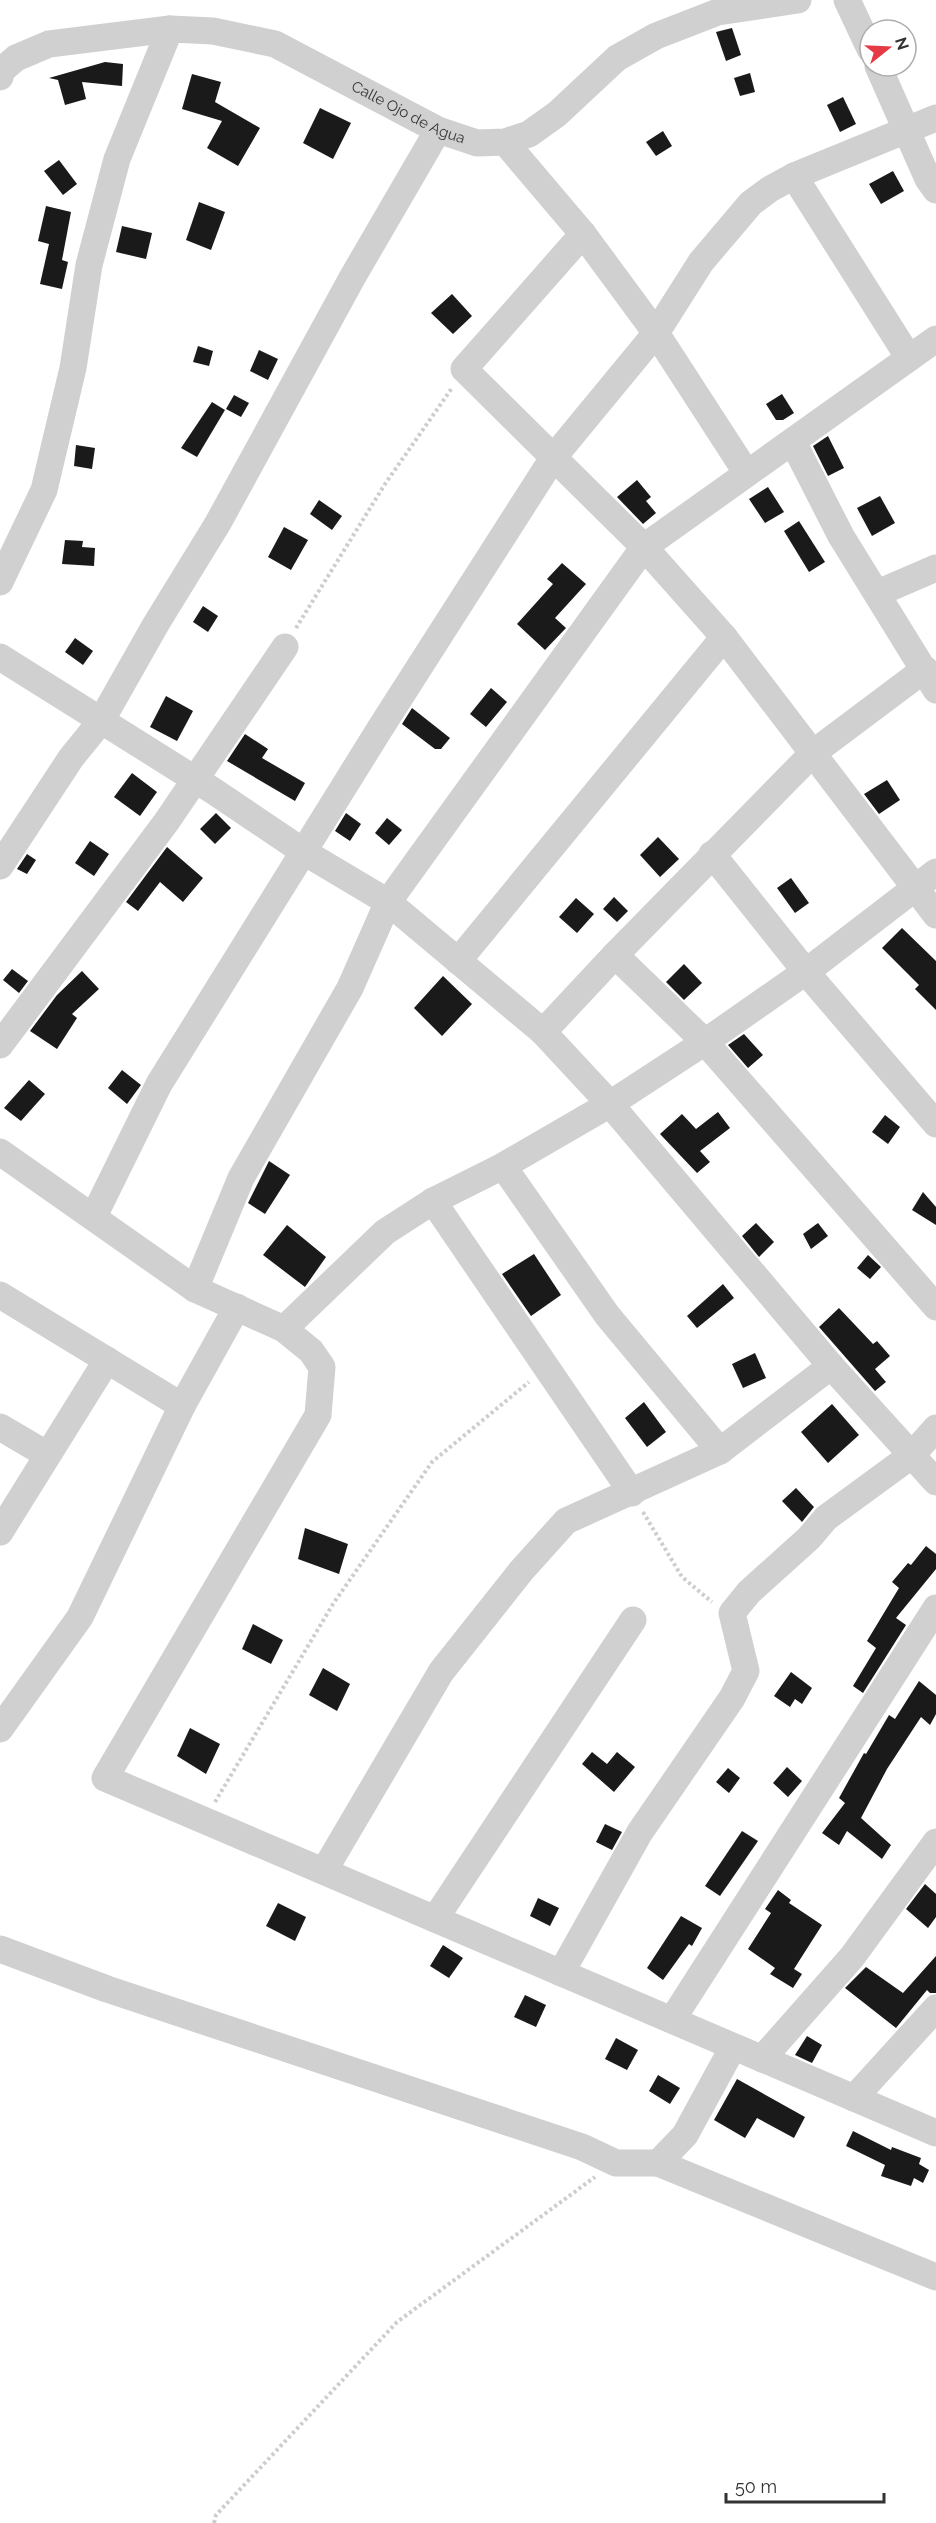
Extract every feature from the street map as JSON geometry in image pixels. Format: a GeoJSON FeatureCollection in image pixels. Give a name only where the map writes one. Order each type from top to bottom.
{"type":"FeatureCollection","features":[{"type":"Feature","properties":{"kind":"street","name":"Calle Ojo de Agua"},"geometry":{"type":"LineString","coordinates":[[1,72],[16,58],[50,44],[170,29],[213,31],[274,44],[438,130],[477,143],[505,142],[529,134],[557,114],[617,58],[656,36],[718,12],[798,0]]}},
{"type":"Feature","properties":{"kind":"street"},"geometry":{"type":"LineString","coordinates":[[847,0],[858,23]]}},
{"type":"Feature","properties":{"kind":"street"},"geometry":{"type":"LineString","coordinates":[[0,582],[44,490],[73,368],[89,265],[117,159],[170,29]]}},
{"type":"Feature","properties":{"kind":"street"},"geometry":{"type":"LineString","coordinates":[[883,78],[905,130],[936,190]]}},
{"type":"Feature","properties":{"kind":"street"},"geometry":{"type":"LineString","coordinates":[[94,1216],[159,1084],[553,458],[656,333],[701,262],[751,203],[794,176],[936,118]]}},
{"type":"Feature","properties":{"kind":"street"},"geometry":{"type":"LineString","coordinates":[[0,866],[70,758],[101,721],[156,624],[218,523],[352,278],[438,130]]}},
{"type":"Feature","properties":{"kind":"street"},"geometry":{"type":"LineString","coordinates":[[505,142],[583,234],[656,333],[746,472]]}},
{"type":"Feature","properties":{"kind":"street"},"geometry":{"type":"LineString","coordinates":[[794,176],[909,358]]}},
{"type":"Feature","properties":{"kind":"street"},"geometry":{"type":"LineString","coordinates":[[583,234],[464,369],[644,547],[724,637],[813,753],[926,881],[936,915]]}},
{"type":"Feature","properties":{"kind":"street"},"geometry":{"type":"LineString","coordinates":[[195,1288],[241,1178],[350,988],[388,902],[644,547],[746,472],[793,442],[936,339]]}},
{"type":"Feature","properties":{"kind":"street"},"geometry":{"type":"LineString","coordinates":[[543,1032],[615,954],[813,753],[930,680],[841,536],[793,442]]}},
{"type":"Feature","properties":{"kind":"street"},"geometry":{"type":"LineString","coordinates":[[878,593],[936,568]]}},
{"type":"Feature","properties":{"kind":"street"},"geometry":{"type":"LineString","coordinates":[[458,961],[724,637]]}},
{"type":"Feature","properties":{"kind":"street"},"geometry":{"type":"LineString","coordinates":[[0,1045],[167,821],[285,647]]}},
{"type":"Feature","properties":{"kind":"street"},"geometry":{"type":"LineString","coordinates":[[0,657],[194,779],[304,852],[388,902],[543,1032],[610,1104],[831,1366],[936,1482]]}},
{"type":"Feature","properties":{"kind":"street"},"geometry":{"type":"LineString","coordinates":[[712,854],[806,972],[936,1124]]}},
{"type":"Feature","properties":{"kind":"street"},"geometry":{"type":"LineString","coordinates":[[284,1329],[385,1232],[433,1201],[503,1166],[610,1104],[806,972],[926,881]]}},
{"type":"Feature","properties":{"kind":"street"},"geometry":{"type":"LineString","coordinates":[[615,954],[705,1042],[936,1307]]}},
{"type":"Feature","properties":{"kind":"street"},"geometry":{"type":"LineString","coordinates":[[0,1152],[195,1288],[284,1329],[311,1351],[322,1367],[318,1415],[105,1778],[936,2133]]}},
{"type":"Feature","properties":{"kind":"street"},"geometry":{"type":"LineString","coordinates":[[503,1166],[607,1315],[720,1451]]}},
{"type":"Feature","properties":{"kind":"street"},"geometry":{"type":"LineString","coordinates":[[433,1201],[632,1493]]}},
{"type":"Feature","properties":{"kind":"street"},"geometry":{"type":"LineString","coordinates":[[0,1295],[182,1406]]}},
{"type":"Feature","properties":{"kind":"street"},"geometry":{"type":"LineString","coordinates":[[3,1720],[80,1617],[182,1406],[237,1307]]}},
{"type":"Feature","properties":{"kind":"street"},"geometry":{"type":"LineString","coordinates":[[0,1532],[23,1497],[46,1454],[107,1360]]}},
{"type":"Feature","properties":{"kind":"street"},"geometry":{"type":"LineString","coordinates":[[324,1871],[441,1672],[521,1571],[566,1521],[632,1493],[720,1451],[831,1366]]}},
{"type":"Feature","properties":{"kind":"street"},"geometry":{"type":"LineString","coordinates":[[0,1427],[46,1454]]}},
{"type":"Feature","properties":{"kind":"street"},"geometry":{"type":"LineString","coordinates":[[561,1973],[640,1832],[732,1698],[746,1671],[732,1613],[749,1592],[809,1538],[826,1518],[912,1455],[936,1428]]}},
{"type":"Feature","properties":{"kind":"street"},"geometry":{"type":"LineString","coordinates":[[672,2020],[936,1608]]}},
{"type":"Feature","properties":{"kind":"street"},"geometry":{"type":"LineString","coordinates":[[435,1919],[633,1620]]}},
{"type":"Feature","properties":{"kind":"street"},"geometry":{"type":"LineString","coordinates":[[762,2059],[852,1957],[936,1842]]}},
{"type":"Feature","properties":{"kind":"street"},"geometry":{"type":"LineString","coordinates":[[0,1949],[107,1989],[582,2147],[616,2163],[658,2163],[936,2277]]}},
{"type":"Feature","properties":{"kind":"street"},"geometry":{"type":"LineString","coordinates":[[854,2098],[936,2008]]}},
{"type":"Feature","properties":{"kind":"street"},"geometry":{"type":"LineString","coordinates":[[658,2163],[685,2135],[733,2048]]}},
{"type":"Feature","properties":{"kind":"path"},"geometry":{"type":"LineString","coordinates":[[285,647],[385,484],[464,369]]}},
{"type":"Feature","properties":{"kind":"path"},"geometry":{"type":"LineString","coordinates":[[204,1820],[333,1604],[432,1462],[546,1368]]}},
{"type":"Feature","properties":{"kind":"path"},"geometry":{"type":"LineString","coordinates":[[632,1493],[682,1577],[705,1598],[732,1613]]}},
{"type":"Feature","properties":{"kind":"path"},"geometry":{"type":"LineString","coordinates":[[214,2523],[216,2515],[397,2322],[616,2163]]}},
{"type":"Feature","properties":{"kind":"building"},"geometry":{"type":"Polygon","coordinates":[[[732,28],[741,55],[726,61],[716,32],[732,28]]]}},
{"type":"Feature","properties":{"kind":"building"},"geometry":{"type":"Polygon","coordinates":[[[105,62],[123,64],[122,86],[82,82],[86,99],[65,105],[58,80],[49,78],[105,62]]]}},
{"type":"Feature","properties":{"kind":"building"},"geometry":{"type":"Polygon","coordinates":[[[750,73],[755,92],[740,96],[734,78],[750,73]]]}},
{"type":"Feature","properties":{"kind":"building"},"geometry":{"type":"Polygon","coordinates":[[[192,74],[221,82],[215,102],[260,128],[238,166],[207,148],[222,121],[182,109],[192,74]]]}},
{"type":"Feature","properties":{"kind":"building"},"geometry":{"type":"Polygon","coordinates":[[[843,97],[856,124],[840,132],[827,105],[843,97]]]}},
{"type":"Feature","properties":{"kind":"building"},"geometry":{"type":"Polygon","coordinates":[[[320,108],[351,123],[333,159],[303,143],[320,108]]]}},
{"type":"Feature","properties":{"kind":"building"},"geometry":{"type":"Polygon","coordinates":[[[663,131],[672,146],[656,156],[646,142],[663,131]]]}},
{"type":"Feature","properties":{"kind":"building"},"geometry":{"type":"Polygon","coordinates":[[[59,160],[77,184],[63,195],[44,171],[59,160]]]}},
{"type":"Feature","properties":{"kind":"building"},"geometry":{"type":"Polygon","coordinates":[[[893,171],[904,191],[881,204],[869,184],[893,171]]]}},
{"type":"Feature","properties":{"kind":"building"},"geometry":{"type":"Polygon","coordinates":[[[199,202],[225,212],[211,250],[186,240],[199,202]]]}},
{"type":"Feature","properties":{"kind":"building"},"geometry":{"type":"Polygon","coordinates":[[[46,206],[71,212],[62,260],[68,262],[62,289],[40,284],[49,244],[38,241],[46,206]]]}},
{"type":"Feature","properties":{"kind":"building"},"geometry":{"type":"Polygon","coordinates":[[[122,226],[152,233],[146,259],[116,252],[122,226]]]}},
{"type":"Feature","properties":{"kind":"building"},"geometry":{"type":"Polygon","coordinates":[[[452,294],[472,316],[453,334],[431,313],[452,294]]]}},
{"type":"Feature","properties":{"kind":"building"},"geometry":{"type":"Polygon","coordinates":[[[198,346],[213,351],[209,366],[193,362],[198,346]]]}},
{"type":"Feature","properties":{"kind":"building"},"geometry":{"type":"Polygon","coordinates":[[[259,350],[278,359],[268,380],[250,371],[259,350]]]}},
{"type":"Feature","properties":{"kind":"building"},"geometry":{"type":"Polygon","coordinates":[[[782,394],[794,413],[783,420],[776,420],[766,404],[782,394]]]}},
{"type":"Feature","properties":{"kind":"building"},"geometry":{"type":"Polygon","coordinates":[[[234,395],[249,403],[241,417],[226,409],[234,395]]]}},
{"type":"Feature","properties":{"kind":"building"},"geometry":{"type":"Polygon","coordinates":[[[212,402],[225,410],[197,457],[181,448],[212,402]]]}},
{"type":"Feature","properties":{"kind":"building"},"geometry":{"type":"Polygon","coordinates":[[[828,436],[844,468],[828,476],[813,446],[828,436]]]}},
{"type":"Feature","properties":{"kind":"building"},"geometry":{"type":"Polygon","coordinates":[[[76,445],[95,448],[92,469],[74,466],[76,445]]]}},
{"type":"Feature","properties":{"kind":"building"},"geometry":{"type":"Polygon","coordinates":[[[637,480],[651,497],[646,501],[656,513],[643,524],[617,497],[637,480]]]}},
{"type":"Feature","properties":{"kind":"building"},"geometry":{"type":"Polygon","coordinates":[[[768,487],[784,512],[765,523],[749,499],[768,487]]]}},
{"type":"Feature","properties":{"kind":"building"},"geometry":{"type":"Polygon","coordinates":[[[880,496],[895,523],[872,536],[857,508],[880,496]]]}},
{"type":"Feature","properties":{"kind":"building"},"geometry":{"type":"Polygon","coordinates":[[[319,500],[342,516],[332,530],[310,514],[319,500]]]}},
{"type":"Feature","properties":{"kind":"building"},"geometry":{"type":"Polygon","coordinates":[[[799,521],[825,562],[809,572],[784,531],[799,521]]]}},
{"type":"Feature","properties":{"kind":"building"},"geometry":{"type":"Polygon","coordinates":[[[284,527],[308,540],[291,570],[268,557],[284,527]]]}},
{"type":"Feature","properties":{"kind":"building"},"geometry":{"type":"Polygon","coordinates":[[[65,540],[83,541],[82,547],[95,548],[94,566],[62,564],[65,540]]]}},
{"type":"Feature","properties":{"kind":"building"},"geometry":{"type":"Polygon","coordinates":[[[562,563],[586,584],[555,618],[566,628],[545,650],[517,624],[553,584],[547,579],[562,563]]]}},
{"type":"Feature","properties":{"kind":"building"},"geometry":{"type":"Polygon","coordinates":[[[203,606],[218,616],[208,632],[193,622],[203,606]]]}},
{"type":"Feature","properties":{"kind":"building"},"geometry":{"type":"Polygon","coordinates":[[[75,638],[93,651],[83,665],[65,652],[75,638]]]}},
{"type":"Feature","properties":{"kind":"building"},"geometry":{"type":"Polygon","coordinates":[[[491,688],[507,702],[486,727],[470,714],[491,688]]]}},
{"type":"Feature","properties":{"kind":"building"},"geometry":{"type":"Polygon","coordinates":[[[166,696],[193,711],[177,741],[150,727],[166,696]]]}},
{"type":"Feature","properties":{"kind":"building"},"geometry":{"type":"Polygon","coordinates":[[[412,708],[450,738],[441,749],[435,749],[402,724],[412,708]]]}},
{"type":"Feature","properties":{"kind":"building"},"geometry":{"type":"Polygon","coordinates":[[[245,734],[268,749],[262,758],[305,783],[295,801],[227,761],[245,734]]]}},
{"type":"Feature","properties":{"kind":"building"},"geometry":{"type":"Polygon","coordinates":[[[132,773],[157,792],[140,816],[114,797],[132,773]]]}},
{"type":"Feature","properties":{"kind":"building"},"geometry":{"type":"Polygon","coordinates":[[[887,780],[900,800],[879,814],[864,794],[887,780]]]}},
{"type":"Feature","properties":{"kind":"building"},"geometry":{"type":"Polygon","coordinates":[[[216,813],[231,828],[215,844],[200,829],[216,813]]]}},
{"type":"Feature","properties":{"kind":"building"},"geometry":{"type":"Polygon","coordinates":[[[346,813],[361,824],[350,841],[335,831],[346,813]]]}},
{"type":"Feature","properties":{"kind":"building"},"geometry":{"type":"Polygon","coordinates":[[[387,818],[402,830],[389,845],[375,833],[387,818]]]}},
{"type":"Feature","properties":{"kind":"building"},"geometry":{"type":"Polygon","coordinates":[[[658,837],[679,859],[660,877],[640,855],[658,837]]]}},
{"type":"Feature","properties":{"kind":"building"},"geometry":{"type":"Polygon","coordinates":[[[90,841],[109,854],[94,876],[75,863],[90,841]]]}},
{"type":"Feature","properties":{"kind":"building"},"geometry":{"type":"Polygon","coordinates":[[[167,847],[203,878],[183,902],[160,882],[138,911],[126,902],[167,847]]]}},
{"type":"Feature","properties":{"kind":"building"},"geometry":{"type":"Polygon","coordinates":[[[27,854],[36,860],[27,874],[17,869],[27,854]]]}},
{"type":"Feature","properties":{"kind":"building"},"geometry":{"type":"Polygon","coordinates":[[[791,878],[809,903],[795,913],[777,888],[791,878]]]}},
{"type":"Feature","properties":{"kind":"building"},"geometry":{"type":"Polygon","coordinates":[[[614,897],[628,911],[617,922],[603,909],[614,897]]]}},
{"type":"Feature","properties":{"kind":"building"},"geometry":{"type":"Polygon","coordinates":[[[576,898],[594,914],[577,933],[559,917],[576,898]]]}},
{"type":"Feature","properties":{"kind":"building"},"geometry":{"type":"Polygon","coordinates":[[[902,928],[936,961],[936,1010],[915,989],[919,985],[882,948],[902,928]]]}},
{"type":"Feature","properties":{"kind":"building"},"geometry":{"type":"Polygon","coordinates":[[[684,964],[702,983],[684,1000],[666,982],[684,964]]]}},
{"type":"Feature","properties":{"kind":"building"},"geometry":{"type":"Polygon","coordinates":[[[12,969],[28,981],[19,993],[3,980],[12,969]]]}},
{"type":"Feature","properties":{"kind":"building"},"geometry":{"type":"Polygon","coordinates":[[[82,971],[99,989],[72,1014],[77,1018],[57,1049],[30,1031],[57,995],[82,971]]]}},
{"type":"Feature","properties":{"kind":"building"},"geometry":{"type":"Polygon","coordinates":[[[443,976],[472,1004],[442,1036],[414,1008],[443,976]]]}},
{"type":"Feature","properties":{"kind":"building"},"geometry":{"type":"Polygon","coordinates":[[[744,1034],[763,1055],[748,1068],[728,1045],[744,1034]]]}},
{"type":"Feature","properties":{"kind":"building"},"geometry":{"type":"Polygon","coordinates":[[[122,1070],[141,1085],[127,1104],[108,1088],[122,1070]]]}},
{"type":"Feature","properties":{"kind":"building"},"geometry":{"type":"Polygon","coordinates":[[[29,1080],[45,1094],[21,1121],[4,1108],[29,1080]]]}},
{"type":"Feature","properties":{"kind":"building"},"geometry":{"type":"Polygon","coordinates":[[[718,1112],[730,1128],[700,1151],[710,1162],[697,1173],[660,1134],[682,1114],[696,1129],[718,1112]]]}},
{"type":"Feature","properties":{"kind":"building"},"geometry":{"type":"Polygon","coordinates":[[[885,1115],[900,1127],[888,1144],[872,1132],[885,1115]]]}},
{"type":"Feature","properties":{"kind":"building"},"geometry":{"type":"Polygon","coordinates":[[[269,1161],[290,1175],[265,1214],[248,1203],[269,1161]]]}},
{"type":"Feature","properties":{"kind":"building"},"geometry":{"type":"Polygon","coordinates":[[[923,1192],[936,1207],[936,1225],[912,1210],[923,1192]]]}},
{"type":"Feature","properties":{"kind":"building"},"geometry":{"type":"Polygon","coordinates":[[[756,1223],[774,1242],[759,1257],[742,1236],[756,1223]]]}},
{"type":"Feature","properties":{"kind":"building"},"geometry":{"type":"Polygon","coordinates":[[[818,1223],[828,1236],[811,1249],[803,1234],[818,1223]]]}},
{"type":"Feature","properties":{"kind":"building"},"geometry":{"type":"Polygon","coordinates":[[[287,1225],[326,1257],[305,1287],[263,1255],[287,1225]]]}},
{"type":"Feature","properties":{"kind":"building"},"geometry":{"type":"Polygon","coordinates":[[[534,1254],[561,1295],[531,1316],[502,1274],[534,1254]]]}},
{"type":"Feature","properties":{"kind":"building"},"geometry":{"type":"Polygon","coordinates":[[[868,1255],[881,1267],[870,1279],[857,1268],[868,1255]]]}},
{"type":"Feature","properties":{"kind":"building"},"geometry":{"type":"Polygon","coordinates":[[[723,1284],[734,1298],[697,1328],[687,1316],[723,1284]]]}},
{"type":"Feature","properties":{"kind":"building"},"geometry":{"type":"Polygon","coordinates":[[[839,1308],[873,1344],[877,1341],[890,1356],[875,1369],[886,1382],[875,1391],[819,1327],[839,1308]]]}},
{"type":"Feature","properties":{"kind":"building"},"geometry":{"type":"Polygon","coordinates":[[[755,1353],[766,1378],[743,1388],[732,1364],[755,1353]]]}},
{"type":"Feature","properties":{"kind":"building"},"geometry":{"type":"Polygon","coordinates":[[[644,1402],[666,1432],[647,1447],[625,1418],[644,1402]]]}},
{"type":"Feature","properties":{"kind":"building"},"geometry":{"type":"Polygon","coordinates":[[[832,1404],[859,1435],[828,1463],[801,1432],[832,1404]]]}},
{"type":"Feature","properties":{"kind":"building"},"geometry":{"type":"Polygon","coordinates":[[[796,1488],[814,1507],[802,1522],[782,1501],[796,1488]]]}},
{"type":"Feature","properties":{"kind":"building"},"geometry":{"type":"Polygon","coordinates":[[[305,1528],[348,1544],[339,1574],[298,1559],[305,1528]]]}},
{"type":"Feature","properties":{"kind":"building"},"geometry":{"type":"Polygon","coordinates":[[[926,1546],[936,1554],[936,1569],[896,1618],[906,1625],[863,1693],[853,1686],[876,1648],[867,1641],[899,1588],[892,1582],[908,1563],[911,1565],[926,1546]]]}},
{"type":"Feature","properties":{"kind":"building"},"geometry":{"type":"Polygon","coordinates":[[[253,1624],[283,1640],[271,1664],[242,1649],[253,1624]]]}},
{"type":"Feature","properties":{"kind":"building"},"geometry":{"type":"Polygon","coordinates":[[[323,1668],[350,1684],[337,1711],[309,1695],[323,1668]]]}},
{"type":"Feature","properties":{"kind":"building"},"geometry":{"type":"Polygon","coordinates":[[[791,1672],[812,1688],[802,1704],[795,1699],[790,1707],[774,1696],[791,1672]]]}},
{"type":"Feature","properties":{"kind":"building"},"geometry":{"type":"Polygon","coordinates":[[[919,1681],[936,1695],[936,1714],[930,1725],[921,1717],[887,1769],[861,1818],[891,1845],[882,1859],[847,1831],[839,1845],[822,1833],[845,1803],[839,1798],[864,1753],[866,1754],[889,1715],[895,1719],[919,1681]]]}},
{"type":"Feature","properties":{"kind":"building"},"geometry":{"type":"Polygon","coordinates":[[[190,1728],[220,1744],[206,1774],[177,1756],[190,1728]]]}},
{"type":"Feature","properties":{"kind":"building"},"geometry":{"type":"Polygon","coordinates":[[[592,1752],[607,1764],[617,1752],[635,1767],[614,1792],[582,1764],[592,1752]]]}},
{"type":"Feature","properties":{"kind":"building"},"geometry":{"type":"Polygon","coordinates":[[[787,1767],[802,1781],[788,1797],[773,1783],[787,1767]]]}},
{"type":"Feature","properties":{"kind":"building"},"geometry":{"type":"Polygon","coordinates":[[[728,1768],[740,1778],[729,1793],[716,1782],[728,1768]]]}},
{"type":"Feature","properties":{"kind":"building"},"geometry":{"type":"Polygon","coordinates":[[[605,1824],[622,1832],[612,1850],[596,1842],[605,1824]]]}},
{"type":"Feature","properties":{"kind":"building"},"geometry":{"type":"Polygon","coordinates":[[[742,1831],[758,1841],[720,1896],[705,1886],[742,1831]]]}},
{"type":"Feature","properties":{"kind":"building"},"geometry":{"type":"Polygon","coordinates":[[[925,1884],[936,1894],[936,1917],[928,1928],[906,1909],[925,1884]]]}},
{"type":"Feature","properties":{"kind":"building"},"geometry":{"type":"Polygon","coordinates":[[[778,1890],[791,1900],[789,1903],[822,1925],[794,1969],[802,1974],[793,1988],[770,1974],[775,1968],[748,1949],[771,1913],[765,1909],[778,1890]]]}},
{"type":"Feature","properties":{"kind":"building"},"geometry":{"type":"Polygon","coordinates":[[[538,1898],[559,1908],[550,1926],[530,1916],[538,1898]]]}},
{"type":"Feature","properties":{"kind":"building"},"geometry":{"type":"Polygon","coordinates":[[[278,1903],[306,1917],[295,1941],[266,1926],[278,1903]]]}},
{"type":"Feature","properties":{"kind":"building"},"geometry":{"type":"Polygon","coordinates":[[[681,1916],[702,1928],[692,1946],[689,1944],[663,1980],[647,1968],[681,1916]]]}},
{"type":"Feature","properties":{"kind":"building"},"geometry":{"type":"Polygon","coordinates":[[[443,1945],[463,1958],[449,1978],[430,1966],[443,1945]]]}},
{"type":"Feature","properties":{"kind":"building"},"geometry":{"type":"Polygon","coordinates":[[[936,1956],[936,1993],[930,1993],[927,1990],[896,2028],[845,1988],[866,1967],[903,1993],[936,1956]]]}},
{"type":"Feature","properties":{"kind":"building"},"geometry":{"type":"Polygon","coordinates":[[[525,1995],[546,2005],[536,2027],[514,2017],[525,1995]]]}},
{"type":"Feature","properties":{"kind":"building"},"geometry":{"type":"Polygon","coordinates":[[[807,2036],[822,2045],[812,2063],[795,2055],[807,2036]]]}},
{"type":"Feature","properties":{"kind":"building"},"geometry":{"type":"Polygon","coordinates":[[[616,2038],[638,2050],[627,2070],[605,2059],[616,2038]]]}},
{"type":"Feature","properties":{"kind":"building"},"geometry":{"type":"Polygon","coordinates":[[[658,2075],[680,2088],[670,2104],[649,2091],[658,2075]]]}},
{"type":"Feature","properties":{"kind":"building"},"geometry":{"type":"Polygon","coordinates":[[[737,2079],[805,2117],[794,2138],[757,2118],[745,2138],[714,2120],[737,2079]]]}},
{"type":"Feature","properties":{"kind":"building"},"geometry":{"type":"Polygon","coordinates":[[[853,2131],[891,2150],[892,2147],[921,2158],[919,2164],[929,2170],[923,2183],[914,2178],[911,2186],[881,2176],[885,2165],[846,2146],[853,2131]]]}}]}
